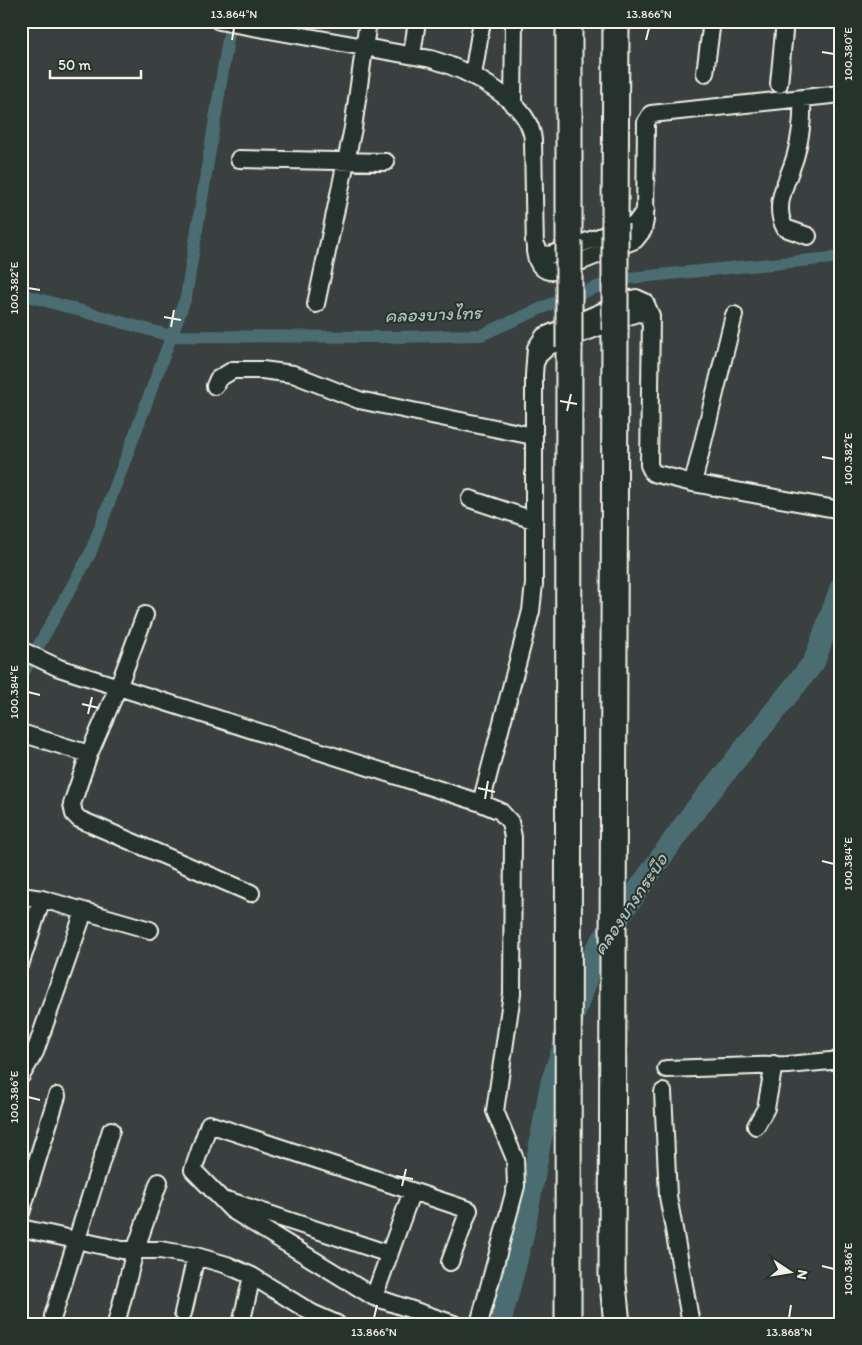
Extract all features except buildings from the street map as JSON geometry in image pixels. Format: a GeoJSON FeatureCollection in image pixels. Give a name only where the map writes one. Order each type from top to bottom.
{"type":"FeatureCollection","features":[{"type":"Feature","properties":{"kind":"highway"},"geometry":{"type":"LineString","coordinates":[[568,1324],[570,876],[569,21]]}},
{"type":"Feature","properties":{"kind":"highway"},"geometry":{"type":"LineString","coordinates":[[615,1324],[612,1275],[615,820],[616,21]]}},
{"type":"Feature","properties":{"kind":"street"},"geometry":{"type":"LineString","coordinates":[[218,21],[242,26],[264,25],[412,55],[454,66],[473,75],[513,105],[528,121],[533,134],[534,241],[540,253],[550,255],[634,224],[646,208],[646,122],[651,114],[841,94]]}},
{"type":"Feature","properties":{"kind":"street"},"geometry":{"type":"LineString","coordinates":[[316,304],[346,160],[368,21]]}},
{"type":"Feature","properties":{"kind":"street"},"geometry":{"type":"LineString","coordinates":[[412,55],[417,21]]}},
{"type":"Feature","properties":{"kind":"street"},"geometry":{"type":"LineString","coordinates":[[473,75],[482,21]]}},
{"type":"Feature","properties":{"kind":"street"},"geometry":{"type":"LineString","coordinates":[[513,105],[514,21]]}},
{"type":"Feature","properties":{"kind":"street"},"geometry":{"type":"LineString","coordinates":[[705,73],[712,21]]}},
{"type":"Feature","properties":{"kind":"street"},"geometry":{"type":"LineString","coordinates":[[779,84],[785,21]]}},
{"type":"Feature","properties":{"kind":"street"},"geometry":{"type":"LineString","coordinates":[[802,99],[803,120],[796,154],[782,194],[779,211],[785,228],[808,236]]}},
{"type":"Feature","properties":{"kind":"street"},"geometry":{"type":"LineString","coordinates":[[239,159],[386,162]]}},
{"type":"Feature","properties":{"kind":"street"},"geometry":{"type":"LineString","coordinates":[[481,803],[531,611],[534,584],[534,367],[539,355],[549,346],[637,313],[647,314],[650,322],[649,466],[653,473],[657,476],[841,510]]}},
{"type":"Feature","properties":{"kind":"street"},"geometry":{"type":"LineString","coordinates":[[693,483],[734,315]]}},
{"type":"Feature","properties":{"kind":"street"},"geometry":{"type":"LineString","coordinates":[[215,386],[218,379],[233,370],[262,370],[293,374],[359,400],[533,436]]}},
{"type":"Feature","properties":{"kind":"street"},"geometry":{"type":"LineString","coordinates":[[470,499],[533,520]]}},
{"type":"Feature","properties":{"kind":"street"},"geometry":{"type":"LineString","coordinates":[[145,615],[119,685],[89,754],[72,804],[74,814],[79,819],[250,893]]}},
{"type":"Feature","properties":{"kind":"street"},"geometry":{"type":"LineString","coordinates":[[21,650],[59,668],[119,685],[481,803],[500,812],[510,822],[513,837],[512,994],[495,1111],[515,1159],[516,1186],[478,1324]]}},
{"type":"Feature","properties":{"kind":"street"},"geometry":{"type":"LineString","coordinates":[[21,733],[89,754]]}},
{"type":"Feature","properties":{"kind":"street"},"geometry":{"type":"LineString","coordinates":[[21,896],[81,920],[113,928],[122,920]]}},
{"type":"Feature","properties":{"kind":"street"},"geometry":{"type":"LineString","coordinates":[[41,904],[122,920],[150,930]]}},
{"type":"Feature","properties":{"kind":"street"},"geometry":{"type":"LineString","coordinates":[[21,962],[41,904]]}},
{"type":"Feature","properties":{"kind":"street"},"geometry":{"type":"LineString","coordinates":[[21,1076],[35,1052],[81,920]]}},
{"type":"Feature","properties":{"kind":"street"},"geometry":{"type":"LineString","coordinates":[[666,1069],[841,1060]]}},
{"type":"Feature","properties":{"kind":"street"},"geometry":{"type":"LineString","coordinates":[[756,1126],[766,1108],[774,1064]]}},
{"type":"Feature","properties":{"kind":"street"},"geometry":{"type":"LineString","coordinates":[[663,1092],[668,1196],[691,1324]]}},
{"type":"Feature","properties":{"kind":"street"},"geometry":{"type":"LineString","coordinates":[[21,1213],[57,1096]]}},
{"type":"Feature","properties":{"kind":"street"},"geometry":{"type":"LineString","coordinates":[[450,1262],[469,1210],[209,1124],[193,1170],[216,1196],[232,1210],[374,1297],[454,1324]]}},
{"type":"Feature","properties":{"kind":"street"},"geometry":{"type":"LineString","coordinates":[[52,1316],[111,1130]]}},
{"type":"Feature","properties":{"kind":"street"},"geometry":{"type":"LineString","coordinates":[[116,1324],[135,1251],[159,1182]]}},
{"type":"Feature","properties":{"kind":"street"},"geometry":{"type":"LineString","coordinates":[[374,1297],[412,1191]]}},
{"type":"Feature","properties":{"kind":"street"},"geometry":{"type":"LineString","coordinates":[[216,1196],[389,1254]]}},
{"type":"Feature","properties":{"kind":"street"},"geometry":{"type":"LineString","coordinates":[[21,1228],[75,1241],[135,1251],[160,1250],[196,1256],[226,1265],[252,1276],[307,1317],[337,1324]]}},
{"type":"Feature","properties":{"kind":"street"},"geometry":{"type":"LineString","coordinates":[[182,1313],[196,1256]]}},
{"type":"Feature","properties":{"kind":"street"},"geometry":{"type":"LineString","coordinates":[[240,1324],[252,1276]]}},
{"type":"Feature","properties":{"kind":"waterway"},"geometry":{"type":"LineString","coordinates":[[21,677],[90,554],[186,297],[231,21]]}},
{"type":"Feature","properties":{"kind":"waterway","name":"คลองบางไทร"},"geometry":{"type":"LineString","coordinates":[[21,294],[171,336],[394,337],[481,335],[551,304],[619,279],[841,257]]}},
{"type":"Feature","properties":{"kind":"waterway","name":"คลองบางกระบือ"},"geometry":{"type":"LineString","coordinates":[[500,1324],[523,1235],[551,1084],[596,949],[689,818],[814,662],[841,587]]}}]}
